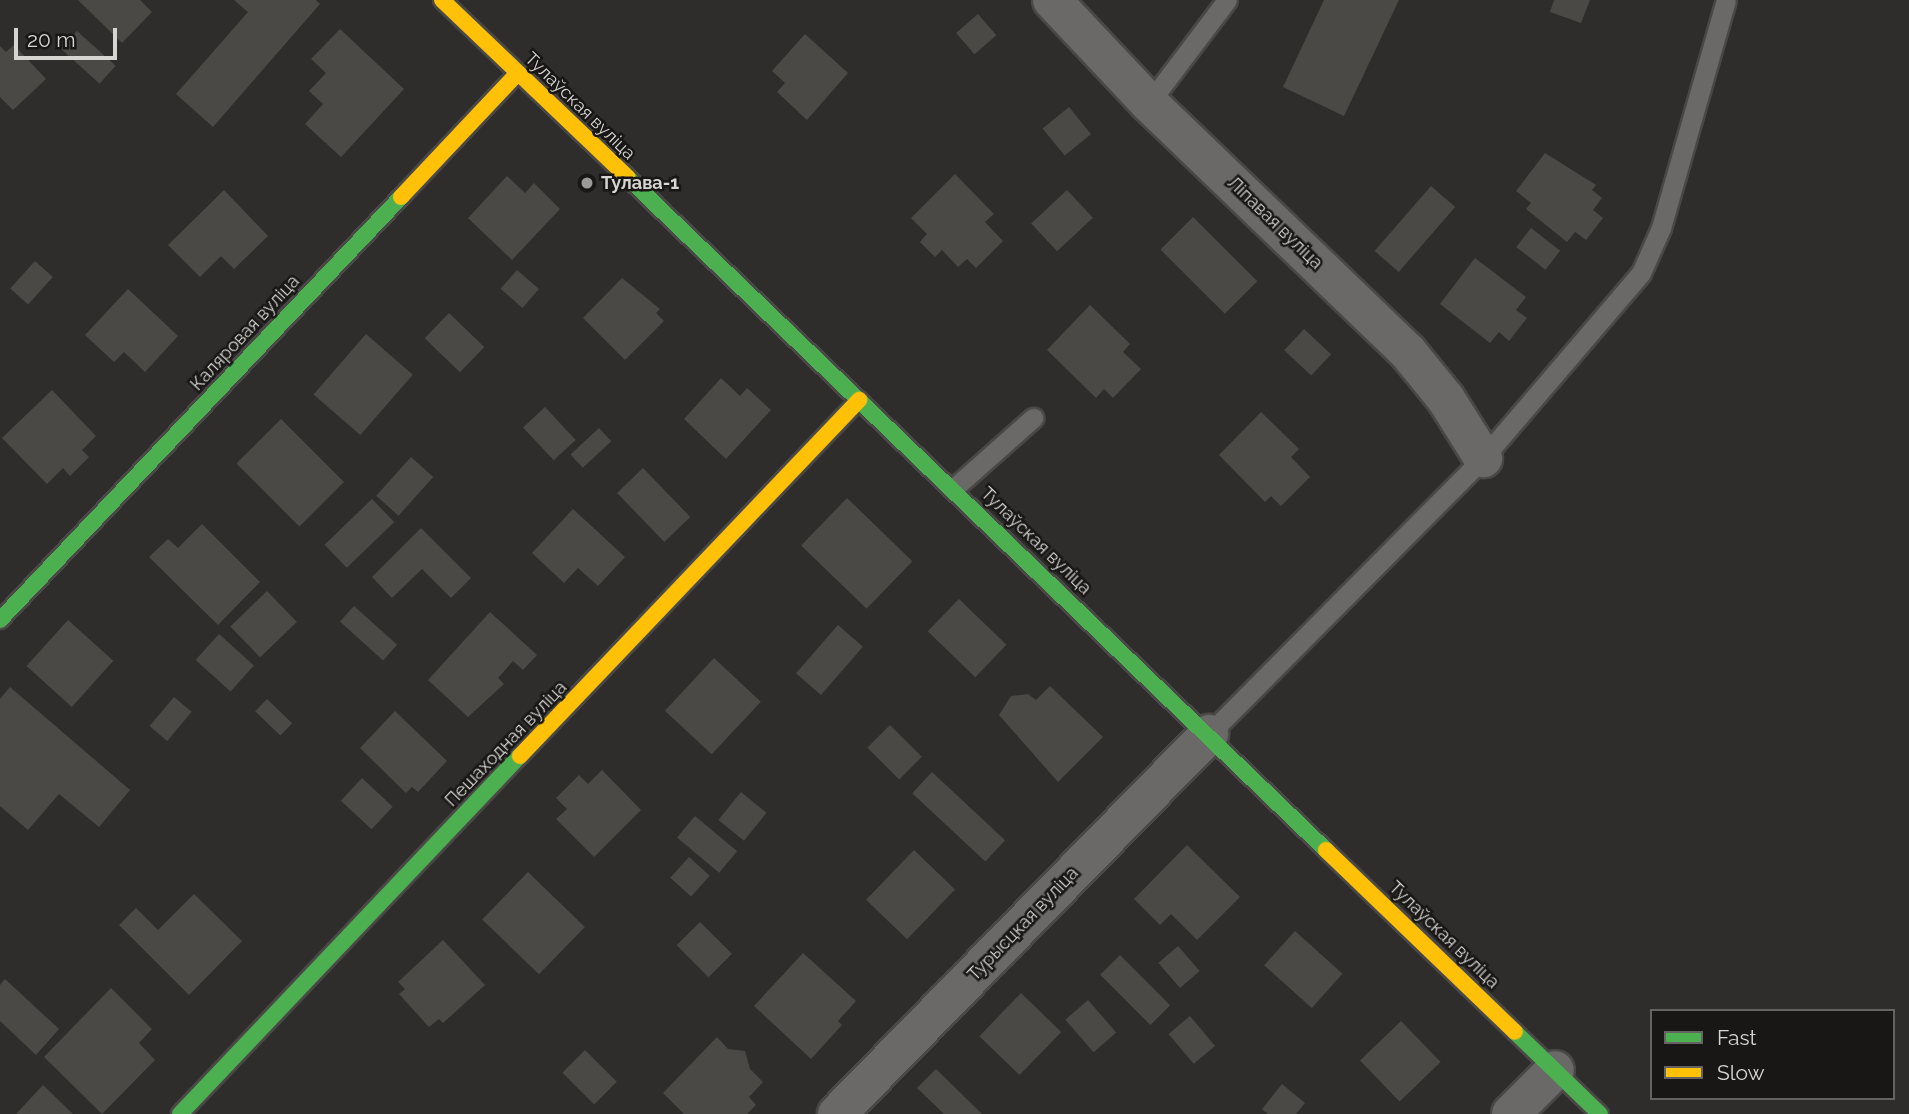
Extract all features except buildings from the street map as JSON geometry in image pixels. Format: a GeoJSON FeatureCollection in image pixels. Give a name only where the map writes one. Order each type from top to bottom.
{"type":"FeatureCollection","features":[{"type":"Feature","properties":{"kind":"street","name":"Тулаўская вуліца"},"geometry":{"type":"LineString","coordinates":[[442,0],[954,488],[1600,1114]]}},
{"type":"Feature","properties":{"kind":"street","name":"Ліпавая вуліца"},"geometry":{"type":"LineString","coordinates":[[1052,0],[1150,103],[1407,351],[1446,399],[1483,458]]}},
{"type":"Feature","properties":{"kind":"street","name":"Каляровая вуліца"},"geometry":{"type":"LineString","coordinates":[[0,620],[518,73]]}},
{"type":"Feature","properties":{"kind":"street","name":"Пешаходная вуліца"},"geometry":{"type":"LineString","coordinates":[[180,1114],[859,400]]}},
{"type":"Feature","properties":{"kind":"street","name":"Турысцкая вуліца"},"geometry":{"type":"LineString","coordinates":[[838,1114],[1209,734]]}},
{"type":"Feature","properties":{"kind":"street"},"geometry":{"type":"LineString","coordinates":[[1511,1114],[1555,1070]]}},
{"type":"Feature","properties":{"kind":"lane"},"geometry":{"type":"LineString","coordinates":[[1150,103],[1227,0]]}},
{"type":"Feature","properties":{"kind":"lane"},"geometry":{"type":"LineString","coordinates":[[1209,734],[1483,458],[1641,273],[1661,228],[1726,0]]}},
{"type":"Feature","properties":{"kind":"lane"},"geometry":{"type":"LineString","coordinates":[[954,488],[1033,418]]}},
{"type":"Feature","properties":{"kind":"traffic: fast"},"geometry":{"type":"LineString","coordinates":[[628,178],[1326,850]]}},
{"type":"Feature","properties":{"kind":"traffic: fast"},"geometry":{"type":"LineString","coordinates":[[0,620],[401,197]]}},
{"type":"Feature","properties":{"kind":"traffic: fast"},"geometry":{"type":"LineString","coordinates":[[180,1114],[520,756]]}},
{"type":"Feature","properties":{"kind":"traffic: fast"},"geometry":{"type":"LineString","coordinates":[[1515,1032],[1600,1114]]}},
{"type":"Feature","properties":{"kind":"traffic: slow"},"geometry":{"type":"LineString","coordinates":[[442,0],[628,178]]}},
{"type":"Feature","properties":{"kind":"traffic: slow"},"geometry":{"type":"LineString","coordinates":[[401,197],[518,73]]}},
{"type":"Feature","properties":{"kind":"traffic: slow"},"geometry":{"type":"LineString","coordinates":[[520,756],[859,400]]}},
{"type":"Feature","properties":{"kind":"traffic: slow"},"geometry":{"type":"LineString","coordinates":[[1326,850],[1515,1032]]}},
{"type":"Feature","properties":{"kind":"place","name":"Тулава-1"},"geometry":{"type":"Point","coordinates":[587,183]}}]}
